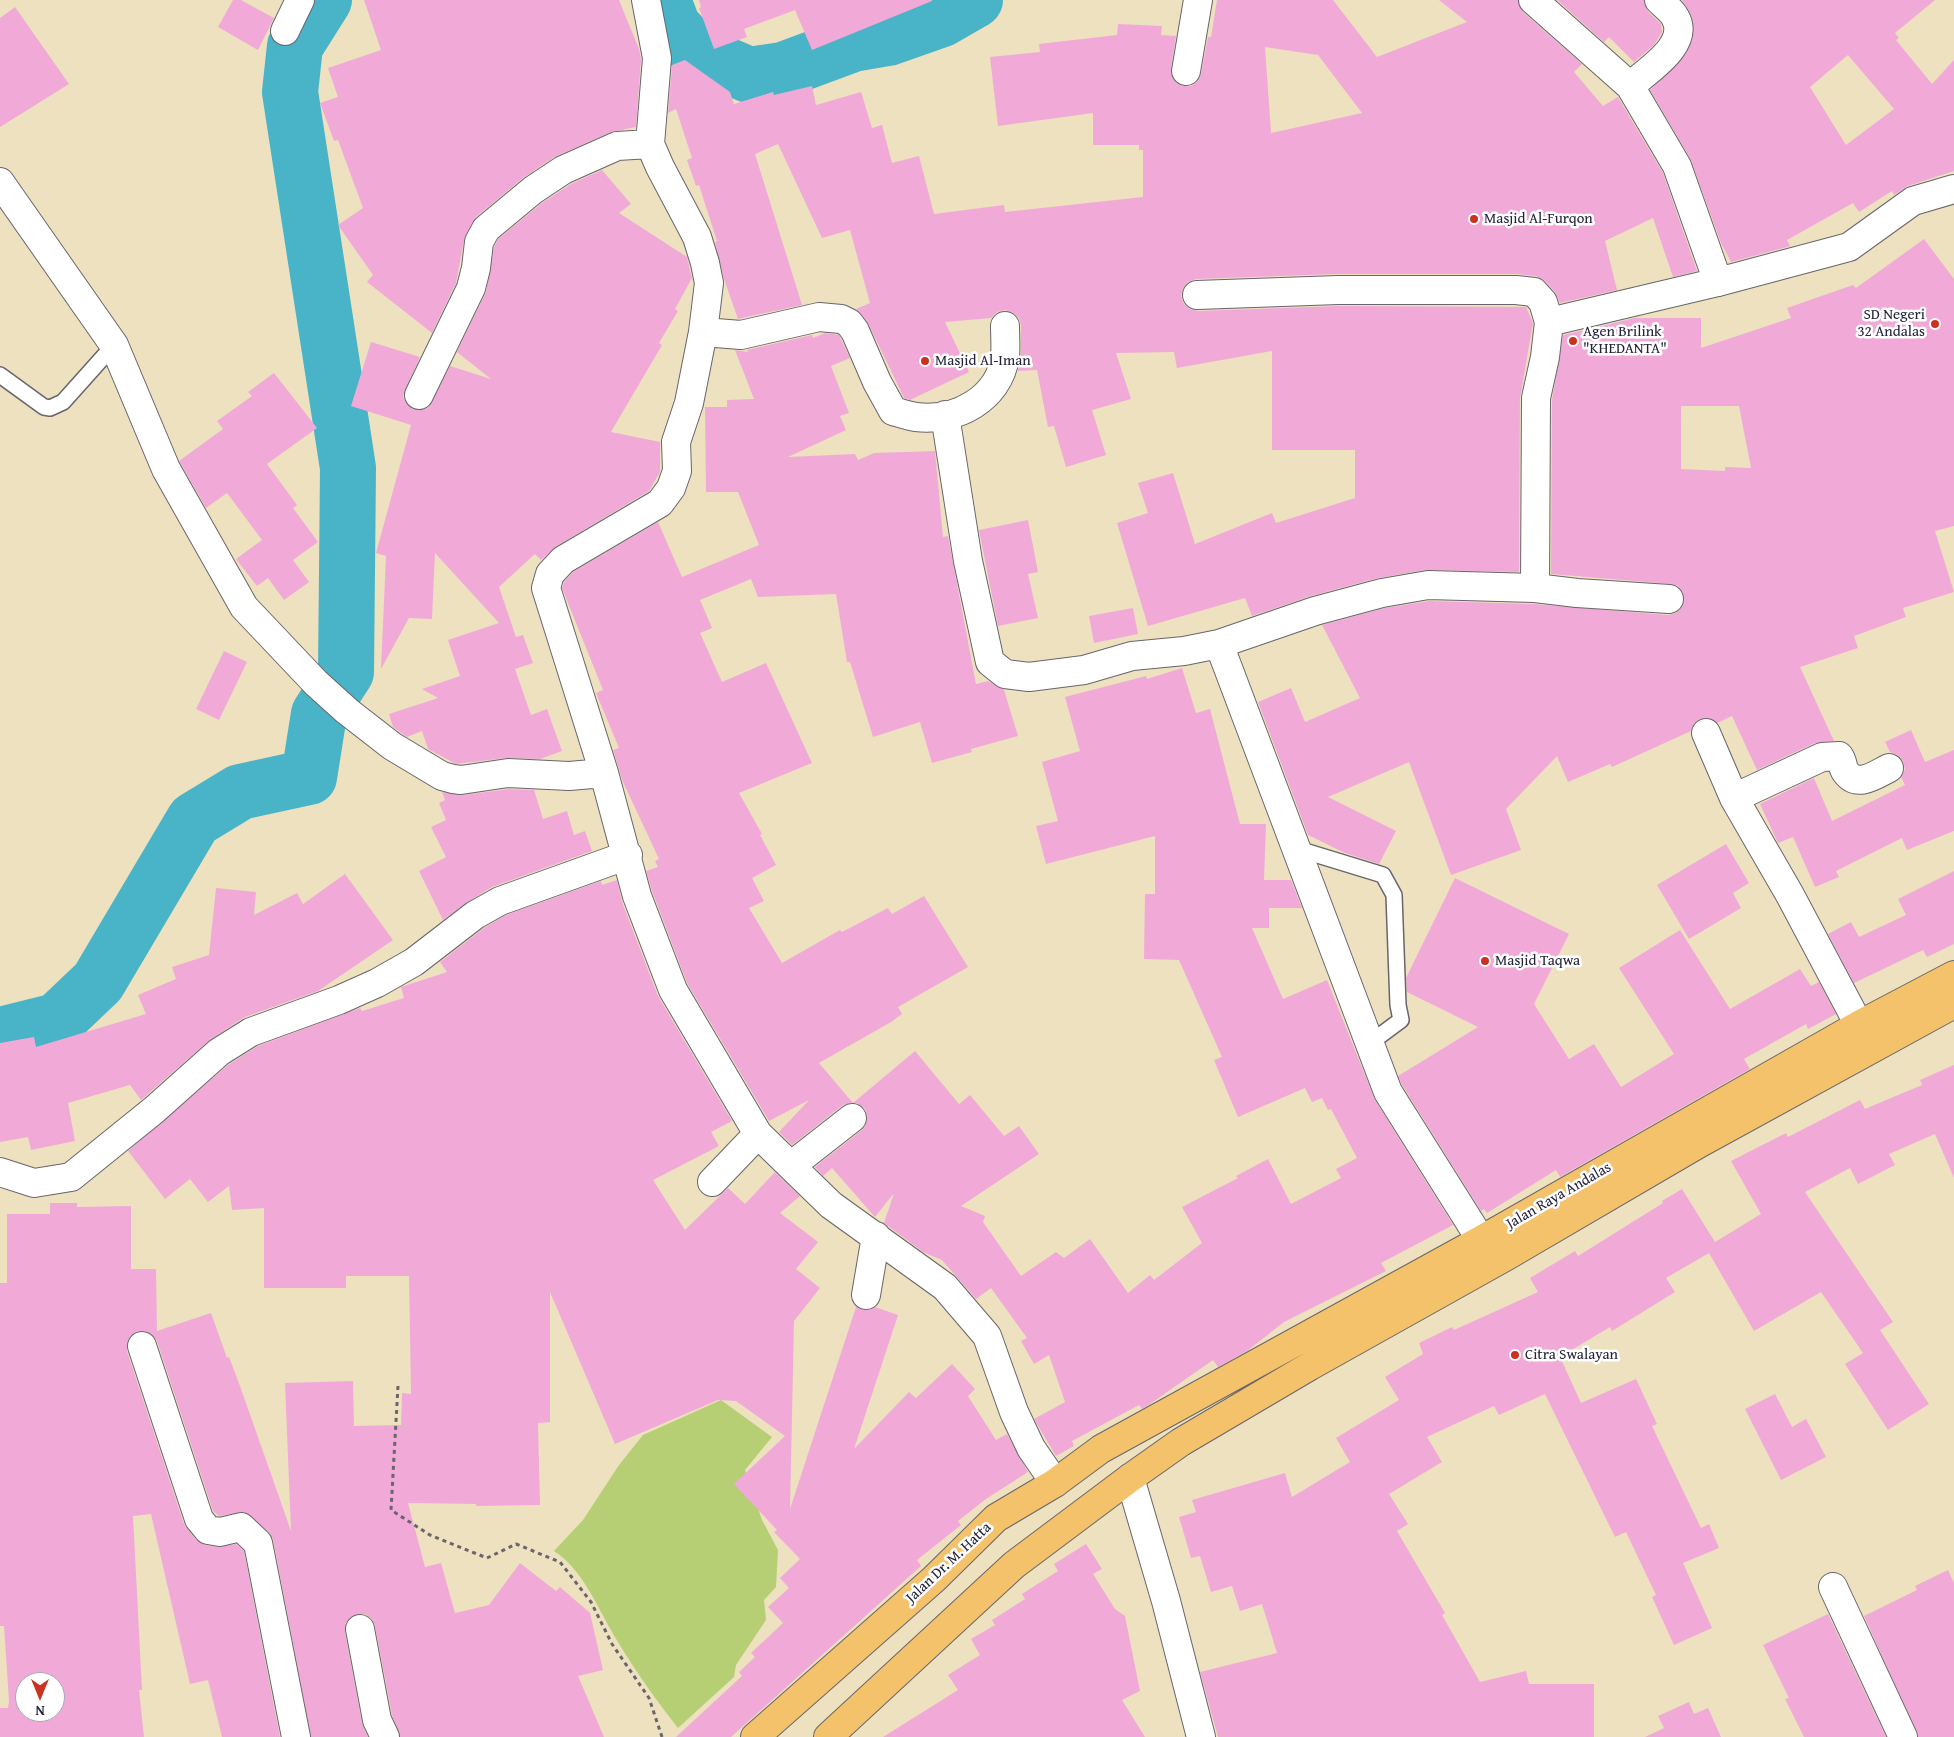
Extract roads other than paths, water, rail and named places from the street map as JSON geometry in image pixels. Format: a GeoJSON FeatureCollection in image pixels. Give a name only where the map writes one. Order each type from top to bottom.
{"type":"FeatureCollection","features":[{"type":"Feature","properties":{"kind":"main road","name":"Jalan Raya Andalas"},"geometry":{"type":"LineString","coordinates":[[1130,1478],[1181,1442],[1310,1366],[1505,1257],[1940,1001],[1954,974]]}},
{"type":"Feature","properties":{"kind":"main road","name":"Jalan Raya Andalas"},"geometry":{"type":"LineString","coordinates":[[1163,1416],[1481,1240],[1859,1025],[1940,1001]]}},
{"type":"Feature","properties":{"kind":"main road","name":"Jalan Dr. M. Hatta"},"geometry":{"type":"LineString","coordinates":[[755,1737],[934,1579],[996,1518],[1055,1483],[1102,1449],[1163,1416]]}},
{"type":"Feature","properties":{"kind":"main road"},"geometry":{"type":"LineString","coordinates":[[828,1737],[1014,1565],[1130,1478]]}},
{"type":"Feature","properties":{"kind":"street"},"geometry":{"type":"LineString","coordinates":[[285,31],[300,0]]}},
{"type":"Feature","properties":{"kind":"street"},"geometry":{"type":"LineString","coordinates":[[646,0],[657,58],[650,144],[697,237],[704,258],[708,283],[703,332],[689,403],[676,442],[677,471],[671,488],[660,504],[563,560],[550,574],[546,588],[604,773],[628,855],[637,896],[673,990],[758,1134],[792,1164],[831,1205],[945,1287],[987,1336],[1014,1412],[1031,1448],[1055,1483]]}},
{"type":"Feature","properties":{"kind":"street"},"geometry":{"type":"LineString","coordinates":[[1186,71],[1198,0]]}},
{"type":"Feature","properties":{"kind":"street"},"geometry":{"type":"LineString","coordinates":[[1533,0],[1630,86],[1677,166],[1718,282]]}},
{"type":"Feature","properties":{"kind":"street"},"geometry":{"type":"LineString","coordinates":[[1630,86],[1674,47],[1680,34],[1676,18],[1659,0]]}},
{"type":"Feature","properties":{"kind":"street"},"geometry":{"type":"LineString","coordinates":[[419,395],[471,288],[479,242],[486,229],[533,190],[563,170],[617,146],[650,144]]}},
{"type":"Feature","properties":{"kind":"street"},"geometry":{"type":"LineString","coordinates":[[0,182],[114,345],[166,469],[244,607],[316,683],[347,711],[392,746],[442,776],[462,780],[508,773],[569,776],[604,773]]}},
{"type":"Feature","properties":{"kind":"street"},"geometry":{"type":"LineString","coordinates":[[1549,322],[1718,282],[1849,247],[1913,201],[1954,189]]}},
{"type":"Feature","properties":{"kind":"street"},"geometry":{"type":"LineString","coordinates":[[1197,295],[1338,290],[1516,290],[1534,292],[1543,302],[1549,322],[1545,357],[1536,398],[1535,588]]}},
{"type":"Feature","properties":{"kind":"street"},"geometry":{"type":"LineString","coordinates":[[703,332],[741,335],[819,317],[841,319],[849,323],[855,331],[877,382],[893,411],[916,417],[945,415],[964,411],[982,400],[999,376],[1005,357],[1005,326]]}},
{"type":"Feature","properties":{"kind":"street"},"geometry":{"type":"LineString","coordinates":[[945,415],[968,561],[990,662],[1005,674],[1029,677],[1084,670],[1132,656],[1184,652],[1219,644],[1315,611],[1382,593],[1428,586],[1535,588],[1577,593],[1669,599]]}},
{"type":"Feature","properties":{"kind":"street"},"geometry":{"type":"LineString","coordinates":[[1219,644],[1298,849],[1388,1092],[1481,1240]]}},
{"type":"Feature","properties":{"kind":"street"},"geometry":{"type":"LineString","coordinates":[[1706,733],[1734,798],[1790,895],[1859,1025]]}},
{"type":"Feature","properties":{"kind":"street"},"geometry":{"type":"LineString","coordinates":[[1734,798],[1822,757],[1838,756],[1844,771],[1853,779],[1860,781],[1889,768]]}},
{"type":"Feature","properties":{"kind":"street"},"geometry":{"type":"LineString","coordinates":[[0,1172],[34,1183],[71,1177],[154,1110],[218,1052],[251,1032],[340,1000],[377,983],[414,962],[475,916],[500,901],[628,855]]}},
{"type":"Feature","properties":{"kind":"street"},"geometry":{"type":"LineString","coordinates":[[792,1164],[852,1118]]}},
{"type":"Feature","properties":{"kind":"street"},"geometry":{"type":"LineString","coordinates":[[712,1182],[758,1134]]}},
{"type":"Feature","properties":{"kind":"street"},"geometry":{"type":"LineString","coordinates":[[866,1295],[876,1236]]}},
{"type":"Feature","properties":{"kind":"street"},"geometry":{"type":"LineString","coordinates":[[142,1346],[199,1519],[208,1530],[220,1532],[241,1527],[258,1543],[296,1737]]}},
{"type":"Feature","properties":{"kind":"street"},"geometry":{"type":"LineString","coordinates":[[1130,1478],[1166,1601],[1201,1737]]}},
{"type":"Feature","properties":{"kind":"street"},"geometry":{"type":"LineString","coordinates":[[1833,1587],[1903,1737]]}},
{"type":"Feature","properties":{"kind":"street"},"geometry":{"type":"LineString","coordinates":[[360,1629],[377,1720],[385,1737]]}},
{"type":"Feature","properties":{"kind":"lane"},"geometry":{"type":"LineString","coordinates":[[0,375],[44,407],[50,408],[63,402],[114,345]]}},
{"type":"Feature","properties":{"kind":"lane"},"geometry":{"type":"LineString","coordinates":[[1298,849],[1383,875],[1394,895],[1398,1005],[1402,1020],[1370,1043]]}},
{"type":"Feature","properties":{"kind":"waterway"},"geometry":{"type":"LineString","coordinates":[[0,1035],[57,1021],[98,982],[194,820],[240,792],[309,777],[319,714],[346,672],[348,468],[290,92],[295,46],[324,0]]}},
{"type":"Feature","properties":{"kind":"waterway"},"geometry":{"type":"LineString","coordinates":[[663,0],[673,27],[698,53],[749,75],[783,70],[853,44],[888,38],[942,19],[975,0]]}},
{"type":"Feature","properties":{"kind":"place","name":"Masjid Al-Furqon"},"geometry":{"type":"Point","coordinates":[1474,219]}},
{"type":"Feature","properties":{"kind":"place","name":"SD Negeri 32 Andalas"},"geometry":{"type":"Point","coordinates":[1935,324]}},
{"type":"Feature","properties":{"kind":"place","name":"Agen Brilink \"KHEDANTA\""},"geometry":{"type":"Point","coordinates":[1573,341]}},
{"type":"Feature","properties":{"kind":"place","name":"Masjid Al-Iman"},"geometry":{"type":"Point","coordinates":[925,361]}},
{"type":"Feature","properties":{"kind":"place","name":"Masjid Taqwa"},"geometry":{"type":"Point","coordinates":[1485,961]}},
{"type":"Feature","properties":{"kind":"place","name":"Citra Swalayan"},"geometry":{"type":"Point","coordinates":[1515,1355]}}]}
